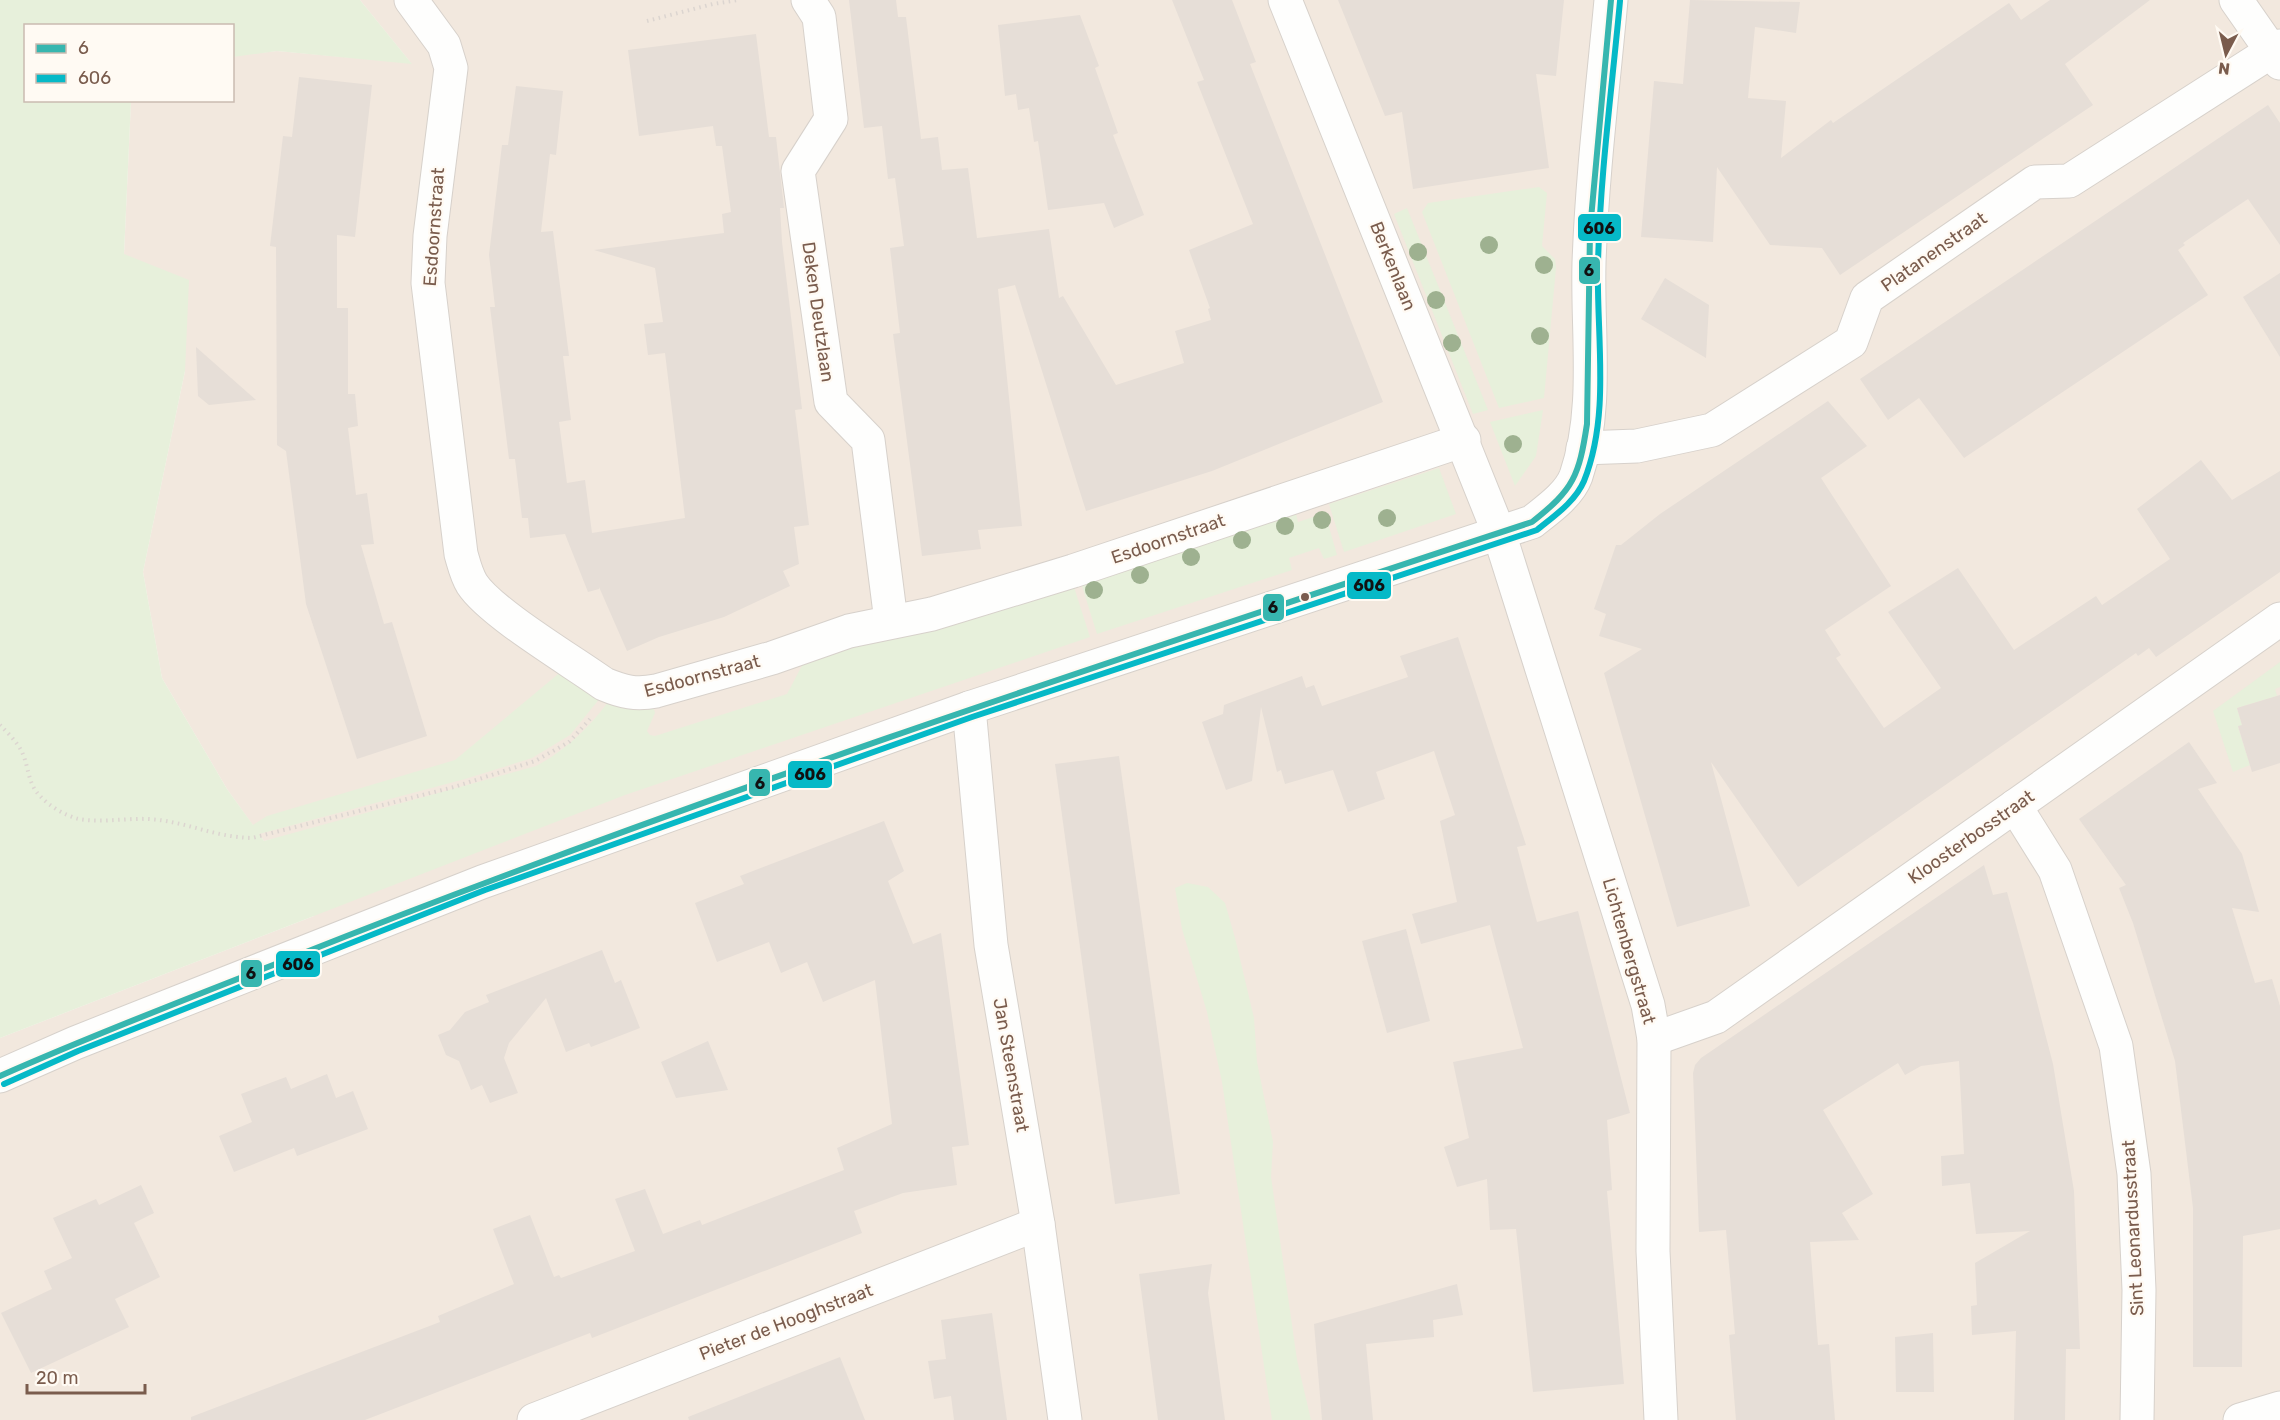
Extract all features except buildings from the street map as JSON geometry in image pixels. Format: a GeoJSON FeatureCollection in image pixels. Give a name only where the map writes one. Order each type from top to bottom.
{"type":"FeatureCollection","features":[{"type":"Feature","properties":{"kind":"street","name":"Esdoornstraat"},"geometry":{"type":"LineString","coordinates":[[411,0],[444,45],[451,68],[430,236],[428,283],[461,554],[473,585],[500,610],[604,684],[641,694],[656,691],[772,657],[849,631],[932,614],[1073,571],[1464,440]]}},
{"type":"Feature","properties":{"kind":"street","name":"Deken Deutzlaan"},"geometry":{"type":"LineString","coordinates":[[808,0],[819,17],[831,119],[798,171],[831,402],[868,440],[891,621]]}},
{"type":"Feature","properties":{"kind":"street","name":"Berkenlaan"},"geometry":{"type":"LineString","coordinates":[[1284,0],[1464,440],[1499,533]]}},
{"type":"Feature","properties":{"kind":"street"},"geometry":{"type":"LineString","coordinates":[[0,1076],[75,1043],[482,882],[969,708],[1532,522],[1555,504],[1575,479],[1583,448],[1588,395],[1589,263],[1611,0]]}},
{"type":"Feature","properties":{"kind":"street"},"geometry":{"type":"LineString","coordinates":[[2236,0],[2277,54]]}},
{"type":"Feature","properties":{"kind":"street","name":"Platanenstraat"},"geometry":{"type":"LineString","coordinates":[[1583,448],[1637,446],[1712,430],[1851,342],[1867,298],[2035,182],[2070,181],[2277,54]]}},
{"type":"Feature","properties":{"kind":"street","name":"Lichtenbergstraat"},"geometry":{"type":"LineString","coordinates":[[1499,533],[1637,964],[1648,1005],[1653,1039],[1653,1251],[1661,1420]]}},
{"type":"Feature","properties":{"kind":"street","name":"Kloosterbosstraat"},"geometry":{"type":"LineString","coordinates":[[1653,1039],[1716,1017],[2280,619]]}},
{"type":"Feature","properties":{"kind":"street","name":"Jan Steenstraat"},"geometry":{"type":"LineString","coordinates":[[969,708],[991,945],[1038,1224],[1065,1420]]}},
{"type":"Feature","properties":{"kind":"street","name":"Sint Leonardusstraat"},"geometry":{"type":"LineString","coordinates":[[2015,806],[2055,870],[2116,1046],[2134,1174],[2139,1290],[2137,1420]]}},
{"type":"Feature","properties":{"kind":"street","name":"Pieter de Hooghstraat"},"geometry":{"type":"LineString","coordinates":[[534,1420],[1038,1224]]}},
{"type":"Feature","properties":{"kind":"street"},"geometry":{"type":"LineString","coordinates":[[2240,1420],[2280,1408]]}},
{"type":"Feature","properties":{"kind":"path"},"geometry":{"type":"LineString","coordinates":[[647,21],[713,3],[738,0]]}},
{"type":"Feature","properties":{"kind":"path"},"geometry":{"type":"LineString","coordinates":[[0,725],[21,750],[33,789],[42,798],[77,819],[100,821],[149,819],[227,838],[252,838],[454,787],[535,761],[569,742],[615,688]]}},
{"type":"Feature","properties":{"kind":"shaded area"},"geometry":{"type":"Polygon","coordinates":[[[360,0],[2280,0],[2280,1420],[0,1420],[0,1038],[314,916],[286,836],[264,841],[227,789],[162,678],[143,572],[185,371],[124,255],[131,102],[234,102],[234,57],[239,55],[277,51],[411,63],[360,0]]]}},
{"type":"Feature","properties":{"kind":"green space"},"geometry":{"type":"Polygon","coordinates":[[[0,0],[360,0],[412,64],[277,51],[234,57],[234,24],[24,24],[24,102],[131,102],[124,254],[189,280],[185,371],[143,572],[162,678],[227,789],[253,825],[267,816],[455,760],[563,670],[601,697],[570,735],[532,758],[465,779],[259,834],[264,841],[536,766],[576,738],[608,702],[653,706],[655,713],[647,731],[650,735],[655,736],[787,694],[806,658],[1073,584],[1090,637],[625,795],[0,1038],[0,0]]]}},
{"type":"Feature","properties":{"kind":"green space"},"geometry":{"type":"Polygon","coordinates":[[[1539,187],[1547,193],[1542,246],[1555,259],[1556,268],[1544,398],[1499,408],[1422,212],[1428,203],[1539,187]]]}},
{"type":"Feature","properties":{"kind":"green space"},"geometry":{"type":"Polygon","coordinates":[[[1407,208],[1488,410],[1473,414],[1394,214],[1407,208]]]}},
{"type":"Feature","properties":{"kind":"green space"},"geometry":{"type":"Polygon","coordinates":[[[1543,410],[1536,456],[1515,486],[1490,422],[1543,410]]]}},
{"type":"Feature","properties":{"kind":"green space"},"geometry":{"type":"Polygon","coordinates":[[[1439,468],[1456,514],[1344,552],[1329,504],[1439,468]]]}},
{"type":"Feature","properties":{"kind":"green space"},"geometry":{"type":"Polygon","coordinates":[[[1325,513],[1337,555],[1324,559],[1319,548],[1289,558],[1292,570],[1097,634],[1081,583],[1296,514],[1298,522],[1325,513]]]}},
{"type":"Feature","properties":{"kind":"green space"},"geometry":{"type":"Polygon","coordinates":[[[2280,662],[2280,687],[2275,689],[2277,696],[2237,708],[2242,725],[2238,727],[2250,765],[2233,772],[2213,711],[2280,662]]]}},
{"type":"Feature","properties":{"kind":"green space"},"geometry":{"type":"Polygon","coordinates":[[[1187,883],[1208,887],[1225,903],[1254,1018],[1257,1062],[1273,1142],[1271,1177],[1297,1360],[1311,1420],[1272,1420],[1222,1082],[1207,1012],[1182,929],[1175,888],[1187,883]]]}},
{"type":"Feature","properties":{"kind":"transit line","name":"6"},"geometry":{"type":"LineString","coordinates":[[0,1076],[184,1000],[449,897],[756,784],[1066,677],[1532,522],[1557,500],[1572,480],[1581,457],[1587,424],[1590,230],[1611,0]]}},
{"type":"Feature","properties":{"kind":"transit line","name":"606"},"geometry":{"type":"LineString","coordinates":[[4,1084],[78,1051],[485,890],[972,717],[1537,530],[1564,508],[1580,489],[1592,455],[1597,429],[1600,401],[1599,231],[1620,1]]}}]}
